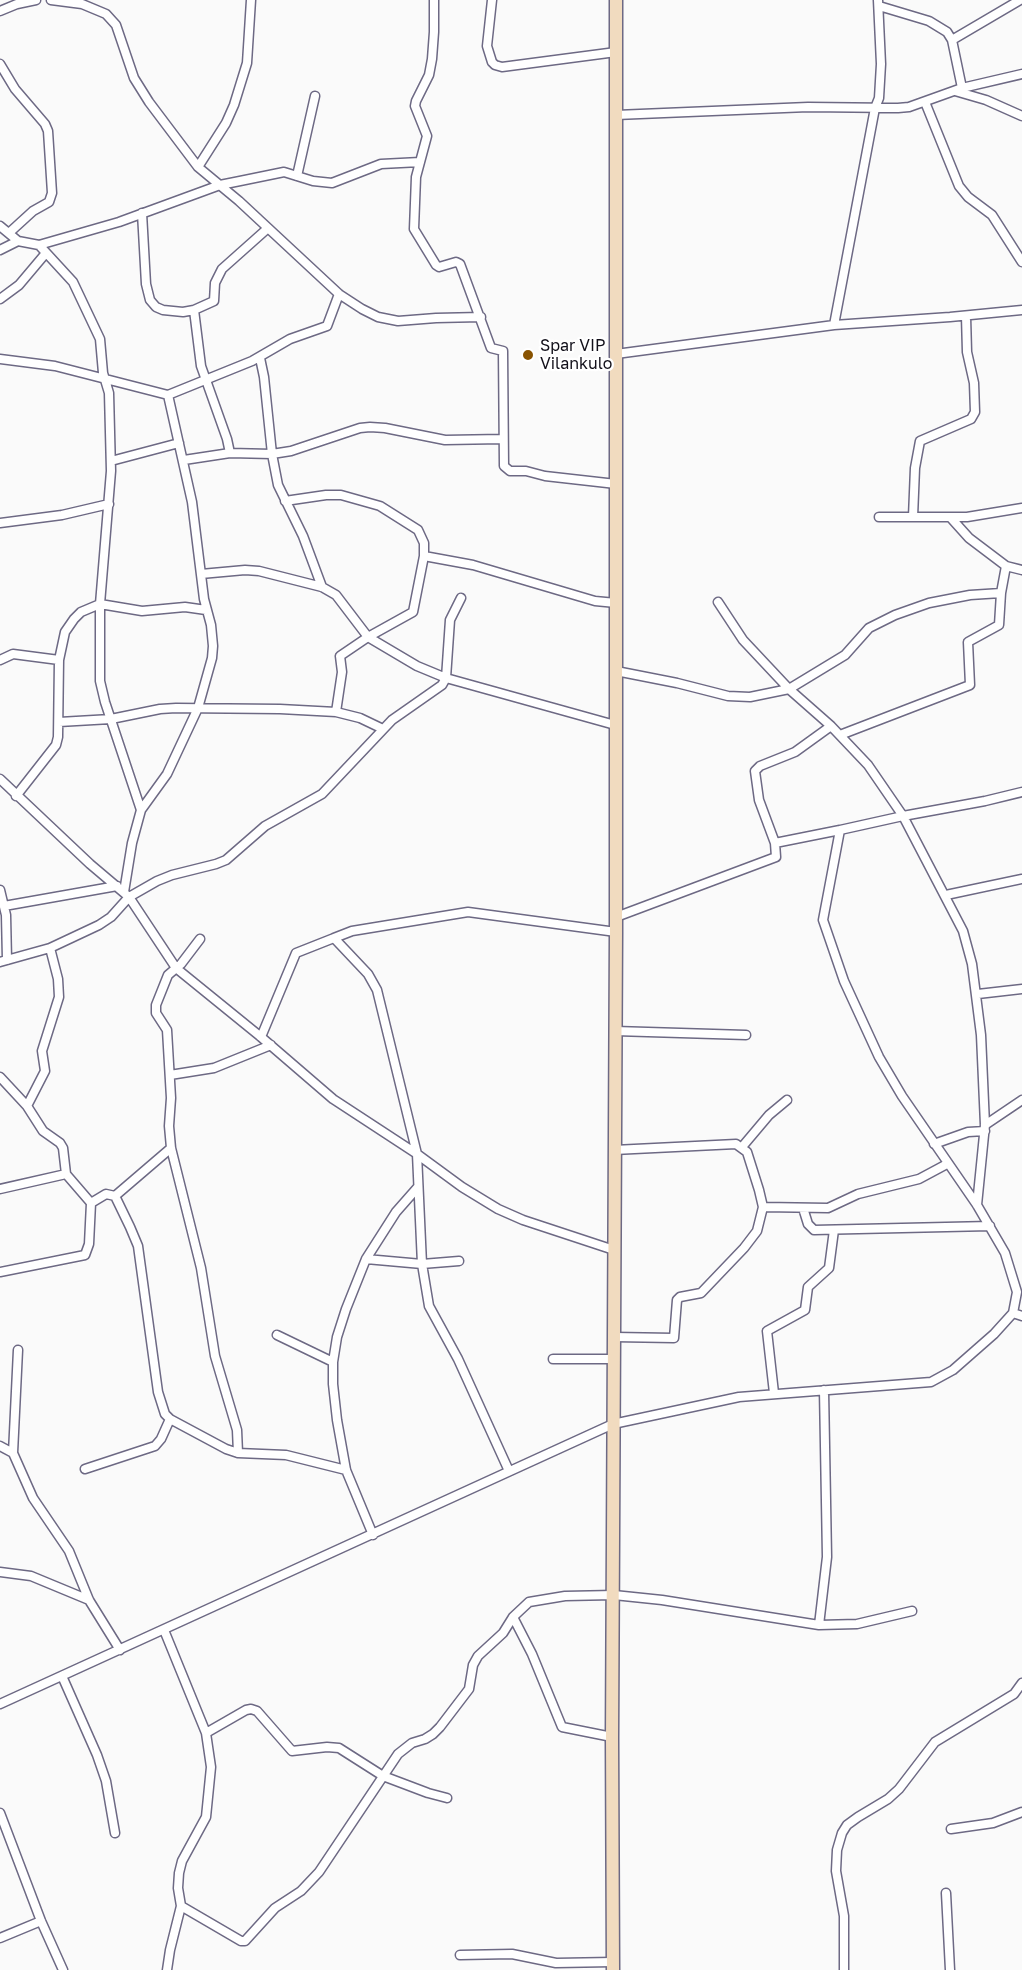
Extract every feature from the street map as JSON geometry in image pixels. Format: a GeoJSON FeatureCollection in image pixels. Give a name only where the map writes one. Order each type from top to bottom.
{"type":"FeatureCollection","features":[{"type":"Feature","properties":{"kind":"main road"},"geometry":{"type":"LineString","coordinates":[[613,1966],[616,0]]}},
{"type":"Feature","properties":{"kind":"street"},"geometry":{"type":"LineString","coordinates":[[0,10],[33,0]]}},
{"type":"Feature","properties":{"kind":"street"},"geometry":{"type":"LineString","coordinates":[[51,0],[82,4],[106,14],[116,24],[134,78],[149,102],[198,167],[339,294],[378,317],[398,321],[481,318]]}},
{"type":"Feature","properties":{"kind":"street"},"geometry":{"type":"LineString","coordinates":[[198,167],[226,123],[234,105],[247,63],[251,0]]}},
{"type":"Feature","properties":{"kind":"street"},"geometry":{"type":"LineString","coordinates":[[434,0],[432,59],[429,75],[416,100],[427,136],[415,187],[414,229],[436,265],[439,267],[456,262],[460,264],[491,348],[502,351],[504,466],[510,471],[526,471],[545,476],[616,484]]}},
{"type":"Feature","properties":{"kind":"street"},"geometry":{"type":"LineString","coordinates":[[492,0],[487,46],[495,65],[502,67],[616,52]]}},
{"type":"Feature","properties":{"kind":"street"},"geometry":{"type":"LineString","coordinates":[[952,40],[1020,0]]}},
{"type":"Feature","properties":{"kind":"street"},"geometry":{"type":"LineString","coordinates":[[834,325],[875,108],[879,98],[881,72],[879,3],[929,21],[943,29],[952,40],[958,89]]}},
{"type":"Feature","properties":{"kind":"street"},"geometry":{"type":"LineString","coordinates":[[0,64],[15,89],[45,124],[48,131],[52,193],[49,202],[33,211],[10,232]]}},
{"type":"Feature","properties":{"kind":"street"},"geometry":{"type":"LineString","coordinates":[[616,115],[808,107],[898,108],[925,102],[958,89],[1022,74]]}},
{"type":"Feature","properties":{"kind":"street"},"geometry":{"type":"LineString","coordinates":[[958,89],[1022,116]]}},
{"type":"Feature","properties":{"kind":"street"},"geometry":{"type":"LineString","coordinates":[[297,176],[315,96]]}},
{"type":"Feature","properties":{"kind":"street"},"geometry":{"type":"LineString","coordinates":[[925,102],[959,186],[968,197],[992,215],[1022,262]]}},
{"type":"Feature","properties":{"kind":"street"},"geometry":{"type":"LineString","coordinates":[[0,250],[18,241],[39,245],[142,213],[220,185],[284,172],[313,181],[332,183],[381,164],[420,162]]}},
{"type":"Feature","properties":{"kind":"street"},"geometry":{"type":"LineString","coordinates":[[142,213],[146,284],[150,300],[156,307],[163,310],[183,312],[214,301],[215,283],[222,269],[268,228]]}},
{"type":"Feature","properties":{"kind":"street"},"geometry":{"type":"LineString","coordinates":[[0,226],[18,241]]}},
{"type":"Feature","properties":{"kind":"street"},"geometry":{"type":"LineString","coordinates":[[39,245],[73,282],[100,339],[104,379],[109,393],[111,461],[100,604],[100,681],[141,810]]}},
{"type":"Feature","properties":{"kind":"street"},"geometry":{"type":"LineString","coordinates":[[0,299],[19,285],[46,253]]}},
{"type":"Feature","properties":{"kind":"street"},"geometry":{"type":"LineString","coordinates":[[0,359],[55,366],[168,395],[260,358],[290,339],[327,326],[339,294]]}},
{"type":"Feature","properties":{"kind":"street"},"geometry":{"type":"LineString","coordinates":[[194,310],[201,366],[230,453]]}},
{"type":"Feature","properties":{"kind":"street"},"geometry":{"type":"LineString","coordinates":[[616,354],[834,325],[1022,310]]}},
{"type":"Feature","properties":{"kind":"street"},"geometry":{"type":"LineString","coordinates":[[913,517],[915,468],[920,441],[971,419],[975,412],[974,383],[967,352],[966,316]]}},
{"type":"Feature","properties":{"kind":"street"},"geometry":{"type":"LineString","coordinates":[[260,358],[278,485],[305,542],[322,587]]}},
{"type":"Feature","properties":{"kind":"street"},"geometry":{"type":"LineString","coordinates":[[0,891],[3,906],[4,961],[50,948],[111,917],[123,892],[141,810],[167,774],[198,708],[212,658],[213,632],[206,610],[194,511],[168,395]]}},
{"type":"Feature","properties":{"kind":"street"},"geometry":{"type":"LineString","coordinates":[[184,460],[230,453],[272,454],[291,451],[360,428],[370,427],[445,440],[502,440]]}},
{"type":"Feature","properties":{"kind":"street"},"geometry":{"type":"LineString","coordinates":[[111,461],[179,443]]}},
{"type":"Feature","properties":{"kind":"street"},"geometry":{"type":"LineString","coordinates":[[285,501],[341,495],[380,506],[418,530],[424,543],[424,556],[412,612],[340,656],[342,672],[336,712]]}},
{"type":"Feature","properties":{"kind":"street"},"geometry":{"type":"LineString","coordinates":[[0,523],[62,515],[109,504]]}},
{"type":"Feature","properties":{"kind":"street"},"geometry":{"type":"LineString","coordinates":[[879,517],[951,518],[1022,508]]}},
{"type":"Feature","properties":{"kind":"street"},"geometry":{"type":"LineString","coordinates":[[951,518],[969,538],[1006,566],[1022,570]]}},
{"type":"Feature","properties":{"kind":"street"},"geometry":{"type":"LineString","coordinates":[[424,556],[473,565],[595,601],[616,603]]}},
{"type":"Feature","properties":{"kind":"street"},"geometry":{"type":"LineString","coordinates":[[840,735],[970,685],[968,642],[999,625],[1006,566]]}},
{"type":"Feature","properties":{"kind":"street"},"geometry":{"type":"LineString","coordinates":[[201,574],[259,571],[322,587],[336,595],[368,637],[409,662],[446,678],[615,725]]}},
{"type":"Feature","properties":{"kind":"street"},"geometry":{"type":"LineString","coordinates":[[616,671],[728,696],[750,697],[789,689],[845,655],[869,628],[895,615],[946,599],[1001,593]]}},
{"type":"Feature","properties":{"kind":"street"},"geometry":{"type":"LineString","coordinates":[[3,906],[123,892],[172,874],[226,860],[265,826],[322,794],[392,720],[438,688],[446,678],[450,620],[460,598]]}},
{"type":"Feature","properties":{"kind":"street"},"geometry":{"type":"LineString","coordinates":[[718,602],[743,640],[789,689],[831,726],[868,765],[903,816],[963,931],[978,994],[985,1128],[977,1205]]}},
{"type":"Feature","properties":{"kind":"street"},"geometry":{"type":"LineString","coordinates":[[16,796],[56,745],[59,722],[59,660],[65,632],[81,612],[100,604],[142,611],[185,607],[206,610]]}},
{"type":"Feature","properties":{"kind":"street"},"geometry":{"type":"LineString","coordinates":[[0,660],[13,654],[59,660]]}},
{"type":"Feature","properties":{"kind":"street"},"geometry":{"type":"LineString","coordinates":[[59,722],[111,719],[160,709],[198,708],[336,712],[360,718],[383,729]]}},
{"type":"Feature","properties":{"kind":"street"},"geometry":{"type":"LineString","coordinates":[[616,917],[776,856],[778,854],[775,843],[759,800],[756,768],[795,752],[831,726]]}},
{"type":"Feature","properties":{"kind":"street"},"geometry":{"type":"LineString","coordinates":[[0,779],[6,787],[123,892],[176,968],[333,1099],[417,1154],[462,1188],[498,1209],[544,1228],[614,1251]]}},
{"type":"Feature","properties":{"kind":"street"},"geometry":{"type":"LineString","coordinates":[[0,797],[6,787]]}},
{"type":"Feature","properties":{"kind":"street"},"geometry":{"type":"LineString","coordinates":[[775,843],[1022,792]]}},
{"type":"Feature","properties":{"kind":"street"},"geometry":{"type":"LineString","coordinates":[[0,1704],[613,1424],[715,1401],[774,1393],[931,1382],[953,1370],[1018,1314],[1017,1292],[1005,1253],[977,1205],[947,1164],[879,1058],[840,970],[823,920],[840,830]]}},
{"type":"Feature","properties":{"kind":"street"},"geometry":{"type":"LineString","coordinates":[[946,895],[1022,879]]}},
{"type":"Feature","properties":{"kind":"street"},"geometry":{"type":"LineString","coordinates":[[261,1037],[296,953],[351,931],[468,912],[616,932]]}},
{"type":"Feature","properties":{"kind":"street"},"geometry":{"type":"LineString","coordinates":[[334,938],[369,974],[377,990],[417,1154],[422,1264],[429,1306],[458,1359],[509,1471]]}},
{"type":"Feature","properties":{"kind":"street"},"geometry":{"type":"LineString","coordinates":[[200,939],[168,975],[156,1005],[158,1017],[167,1030],[171,1148],[201,1268],[215,1356],[237,1430],[238,1453]]}},
{"type":"Feature","properties":{"kind":"street"},"geometry":{"type":"LineString","coordinates":[[27,1106],[45,1071],[42,1051],[59,997],[58,978],[50,948]]}},
{"type":"Feature","properties":{"kind":"street"},"geometry":{"type":"LineString","coordinates":[[978,994],[1022,989]]}},
{"type":"Feature","properties":{"kind":"street"},"geometry":{"type":"LineString","coordinates":[[615,1031],[746,1035]]}},
{"type":"Feature","properties":{"kind":"street"},"geometry":{"type":"LineString","coordinates":[[170,1075],[221,1066],[271,1045]]}},
{"type":"Feature","properties":{"kind":"street"},"geometry":{"type":"LineString","coordinates":[[0,1077],[27,1106],[43,1131],[60,1143],[63,1148],[66,1174],[91,1203],[89,1244],[85,1255],[80,1258],[0,1272]]}},
{"type":"Feature","properties":{"kind":"street"},"geometry":{"type":"LineString","coordinates":[[742,1146],[769,1115],[787,1100]]}},
{"type":"Feature","properties":{"kind":"street"},"geometry":{"type":"LineString","coordinates":[[934,1144],[964,1132],[985,1128],[1022,1100]]}},
{"type":"Feature","properties":{"kind":"street"},"geometry":{"type":"LineString","coordinates":[[614,1150],[652,1150],[728,1143],[742,1146],[747,1152],[763,1207],[757,1231],[744,1248],[701,1293],[680,1297],[677,1300],[674,1338],[614,1337]]}},
{"type":"Feature","properties":{"kind":"street"},"geometry":{"type":"LineString","coordinates":[[115,1196],[171,1148]]}},
{"type":"Feature","properties":{"kind":"street"},"geometry":{"type":"LineString","coordinates":[[763,1207],[828,1208],[858,1194],[919,1179],[947,1164]]}},
{"type":"Feature","properties":{"kind":"street"},"geometry":{"type":"LineString","coordinates":[[0,1189],[66,1174]]}},
{"type":"Feature","properties":{"kind":"street"},"geometry":{"type":"LineString","coordinates":[[373,1535],[346,1470],[336,1408],[333,1362],[337,1337],[366,1259],[391,1219],[418,1188]]}},
{"type":"Feature","properties":{"kind":"street"},"geometry":{"type":"LineString","coordinates":[[91,1203],[106,1194],[115,1196]]}},
{"type":"Feature","properties":{"kind":"street"},"geometry":{"type":"LineString","coordinates":[[115,1196],[138,1246],[158,1392],[165,1414],[170,1419],[226,1449],[238,1453],[286,1455],[346,1470]]}},
{"type":"Feature","properties":{"kind":"street"},"geometry":{"type":"LineString","coordinates":[[803,1208],[811,1228],[834,1230],[990,1226]]}},
{"type":"Feature","properties":{"kind":"street"},"geometry":{"type":"LineString","coordinates":[[774,1393],[767,1331],[805,1310],[808,1287],[829,1268],[834,1230]]}},
{"type":"Feature","properties":{"kind":"street"},"geometry":{"type":"LineString","coordinates":[[366,1259],[422,1264],[459,1261]]}},
{"type":"Feature","properties":{"kind":"street"},"geometry":{"type":"LineString","coordinates":[[277,1335],[333,1362]]}},
{"type":"Feature","properties":{"kind":"street"},"geometry":{"type":"LineString","coordinates":[[18,1350],[13,1453],[33,1498],[69,1551],[89,1600],[120,1650]]}},
{"type":"Feature","properties":{"kind":"street"},"geometry":{"type":"LineString","coordinates":[[553,1359],[613,1359]]}},
{"type":"Feature","properties":{"kind":"street"},"geometry":{"type":"LineString","coordinates":[[819,1625],[827,1557],[824,1390]]}},
{"type":"Feature","properties":{"kind":"street"},"geometry":{"type":"LineString","coordinates":[[85,1469],[155,1446],[161,1439],[170,1419]]}},
{"type":"Feature","properties":{"kind":"street"},"geometry":{"type":"LineString","coordinates":[[0,1446],[13,1453]]}},
{"type":"Feature","properties":{"kind":"street"},"geometry":{"type":"LineString","coordinates":[[0,1572],[31,1576],[89,1600]]}},
{"type":"Feature","properties":{"kind":"street"},"geometry":{"type":"LineString","coordinates":[[181,1906],[241,1941],[245,1941],[275,1908],[301,1891],[320,1872],[398,1754],[425,1739],[440,1727],[469,1689],[473,1665],[478,1656],[529,1602],[545,1598],[614,1595],[662,1600],[819,1625],[857,1624],[912,1611]]}},
{"type":"Feature","properties":{"kind":"street"},"geometry":{"type":"LineString","coordinates":[[513,1617],[532,1654],[562,1727],[612,1737]]}},
{"type":"Feature","properties":{"kind":"street"},"geometry":{"type":"LineString","coordinates":[[164,1630],[206,1733],[211,1767],[206,1817],[182,1861],[179,1873],[178,1888],[181,1906],[167,1970]]}},
{"type":"Feature","properties":{"kind":"street"},"geometry":{"type":"LineString","coordinates":[[62,1676],[98,1755],[106,1781],[115,1833]]}},
{"type":"Feature","properties":{"kind":"street"},"geometry":{"type":"LineString","coordinates":[[844,1970],[844,1916],[836,1871],[837,1850],[842,1833],[847,1825],[888,1799],[899,1789],[935,1742],[1014,1694],[1022,1683]]}},
{"type":"Feature","properties":{"kind":"street"},"geometry":{"type":"LineString","coordinates":[[206,1733],[251,1709],[257,1711],[289,1749],[296,1751],[327,1747],[339,1748],[383,1776],[447,1798]]}},
{"type":"Feature","properties":{"kind":"street"},"geometry":{"type":"LineString","coordinates":[[951,1829],[993,1823],[1022,1812]]}},
{"type":"Feature","properties":{"kind":"street"},"geometry":{"type":"LineString","coordinates":[[0,1813],[41,1921],[63,1970]]}},
{"type":"Feature","properties":{"kind":"street"},"geometry":{"type":"LineString","coordinates":[[946,1893],[950,1970]]}},
{"type":"Feature","properties":{"kind":"street"},"geometry":{"type":"LineString","coordinates":[[0,1938],[41,1921]]}},
{"type":"Feature","properties":{"kind":"street"},"geometry":{"type":"LineString","coordinates":[[460,1955],[512,1954],[556,1963],[613,1966]]}},
{"type":"Feature","properties":{"kind":"place","name":"Spar VIP Vilankulo"},"geometry":{"type":"Point","coordinates":[528,355]}}]}
